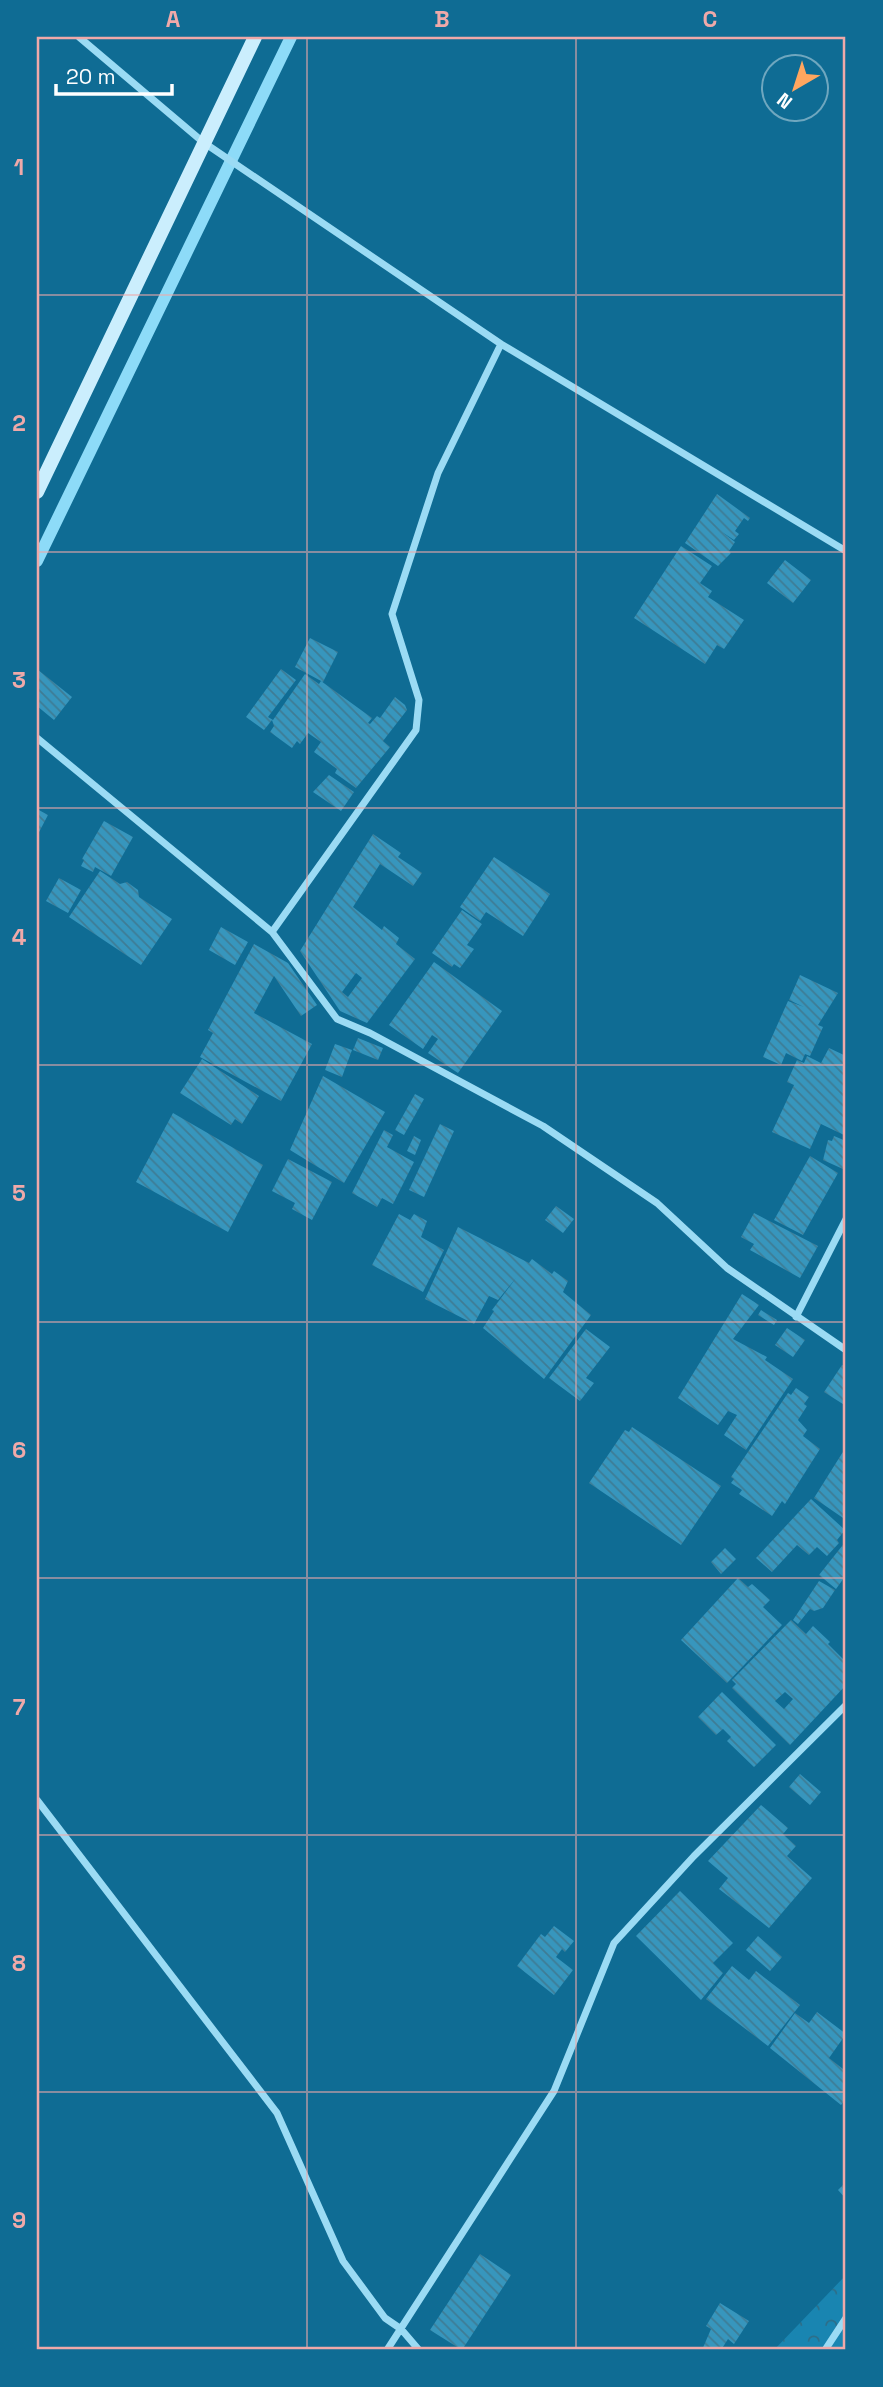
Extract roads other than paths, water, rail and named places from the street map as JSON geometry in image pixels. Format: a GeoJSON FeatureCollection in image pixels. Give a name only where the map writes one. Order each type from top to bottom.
{"type":"FeatureCollection","features":[{"type":"Feature","properties":{"kind":"street"},"geometry":{"type":"LineString","coordinates":[[79,37],[203,142],[501,344],[846,551]]}},
{"type":"Feature","properties":{"kind":"street"},"geometry":{"type":"LineString","coordinates":[[37,492],[255,37]]}},
{"type":"Feature","properties":{"kind":"street"},"geometry":{"type":"LineString","coordinates":[[272,932],[416,730],[419,700],[392,614],[438,473],[501,344]]}},
{"type":"Feature","properties":{"kind":"street"},"geometry":{"type":"LineString","coordinates":[[37,738],[272,932],[337,1019],[370,1033],[543,1126],[657,1203],[727,1268],[846,1350]]}},
{"type":"Feature","properties":{"kind":"street"},"geometry":{"type":"LineString","coordinates":[[796,1317],[846,1219]]}},
{"type":"Feature","properties":{"kind":"street"},"geometry":{"type":"LineString","coordinates":[[387,2350],[554,2091],[614,1943],[694,1856],[846,1705]]}},
{"type":"Feature","properties":{"kind":"street"},"geometry":{"type":"LineString","coordinates":[[37,1800],[277,2113],[343,2261],[385,2318],[401,2329],[419,2350]]}},
{"type":"Feature","properties":{"kind":"street"},"geometry":{"type":"LineString","coordinates":[[825,2350],[846,2318]]}},
{"type":"Feature","properties":{"kind":"waterway"},"geometry":{"type":"LineString","coordinates":[[37,561],[291,37]]}}]}
